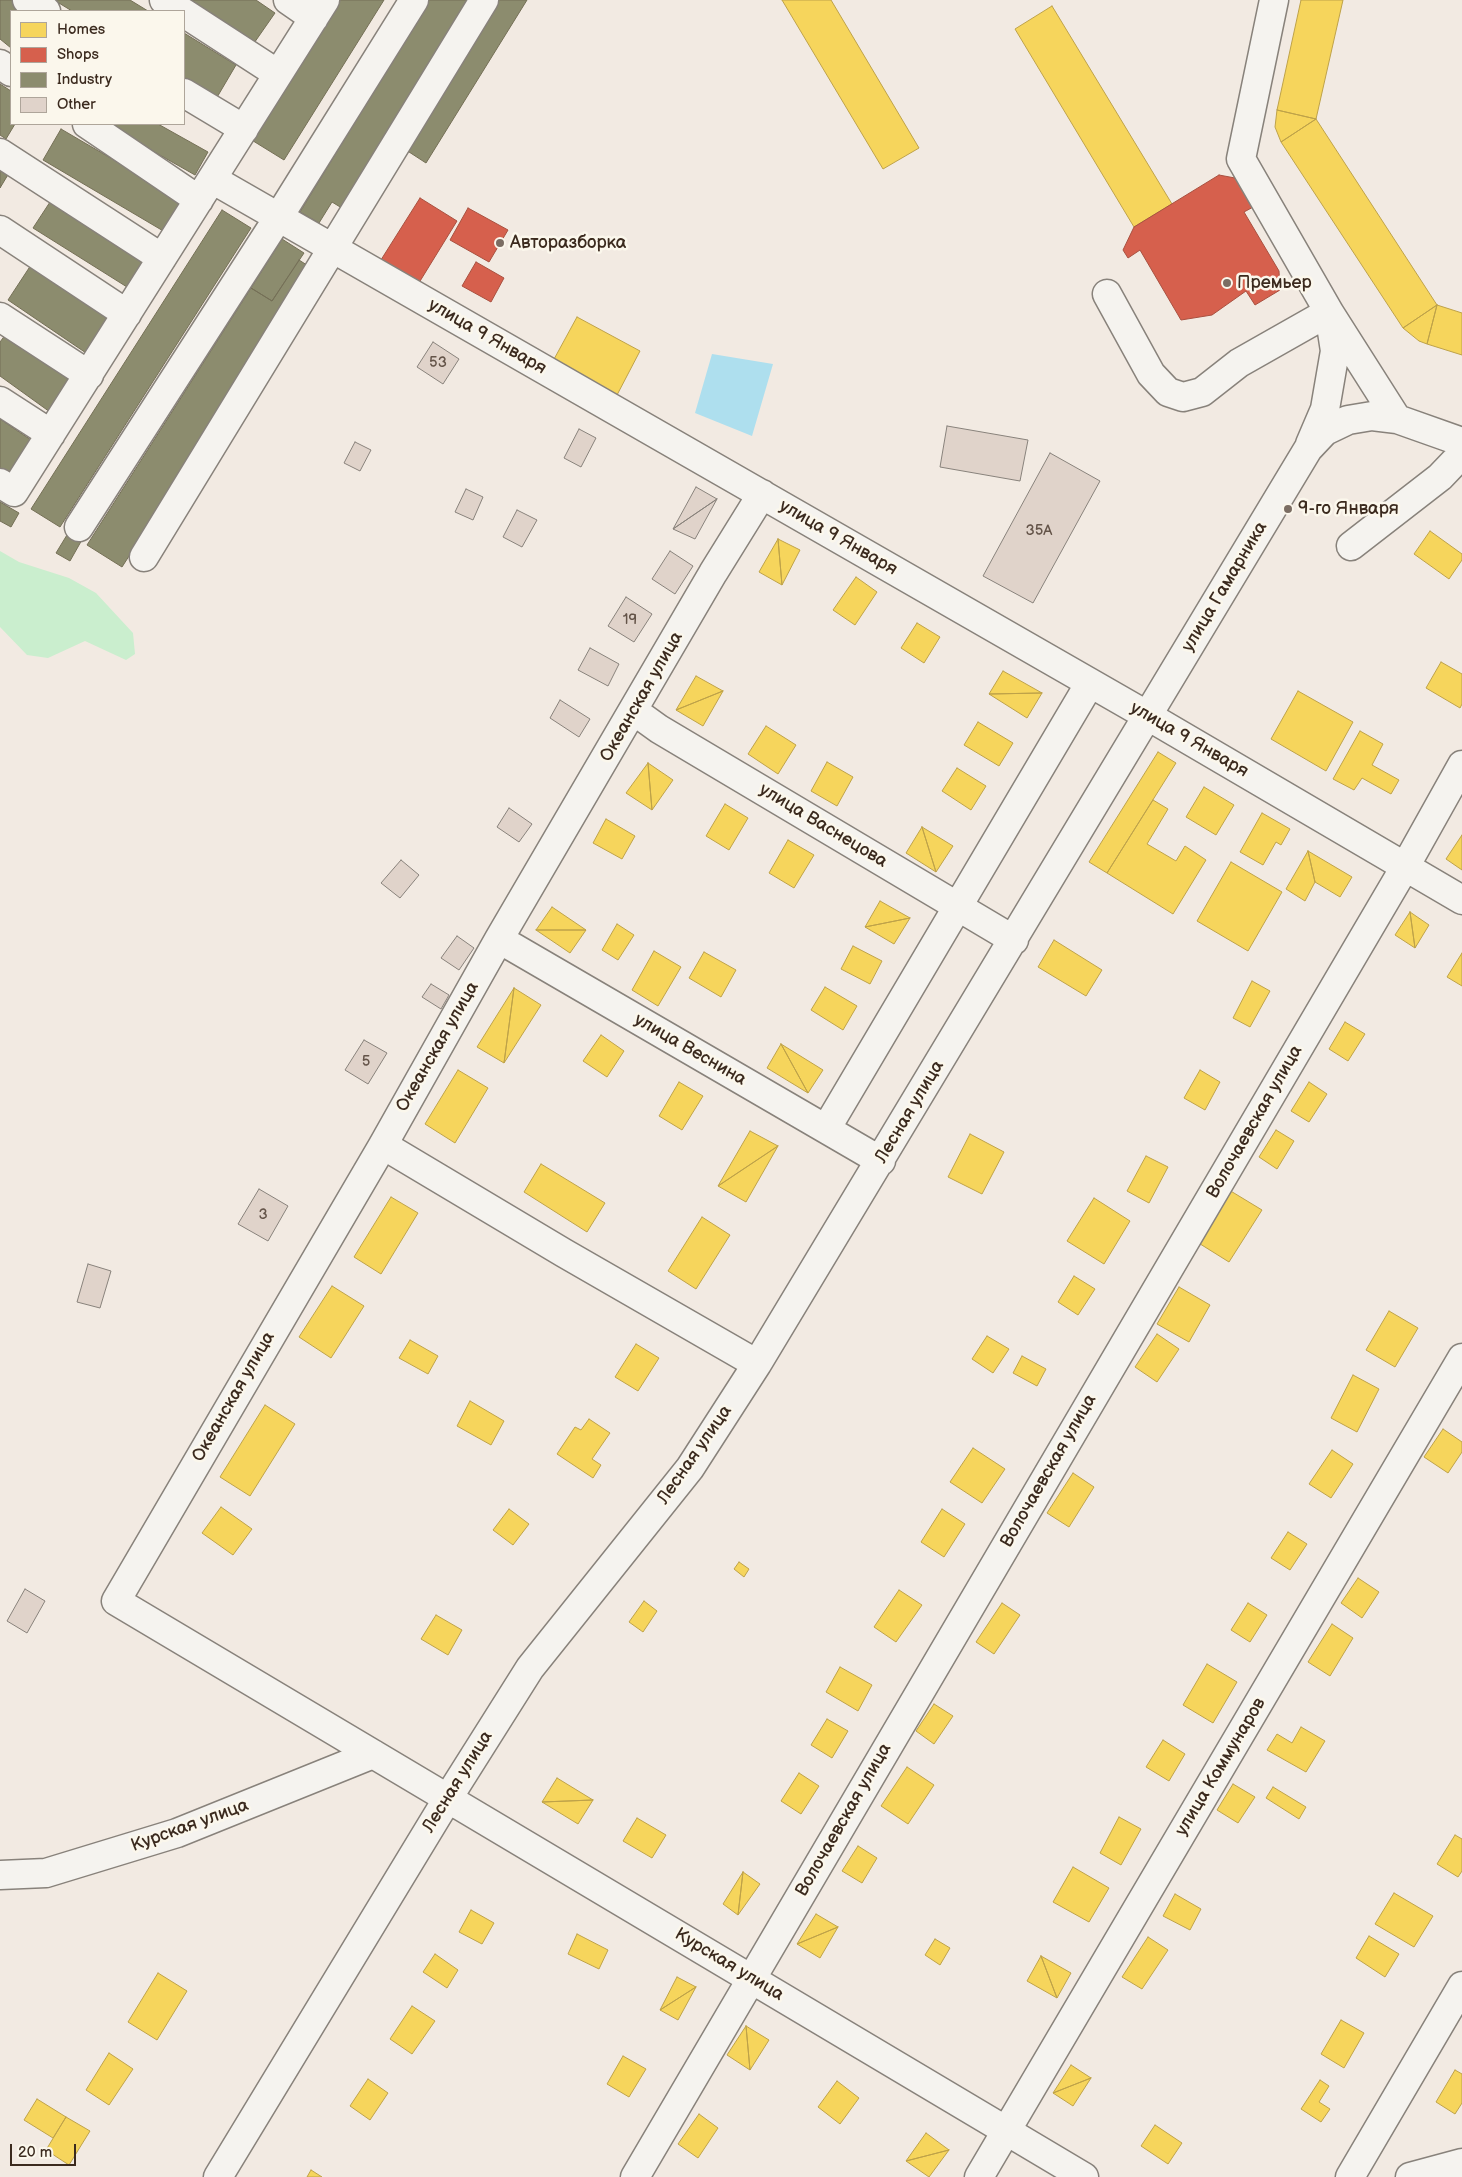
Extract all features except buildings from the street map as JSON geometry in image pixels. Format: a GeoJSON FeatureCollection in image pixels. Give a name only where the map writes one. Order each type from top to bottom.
{"type":"FeatureCollection","features":[{"type":"Feature","properties":{"kind":"street"},"geometry":{"type":"LineString","coordinates":[[27,0],[44,10]]}},
{"type":"Feature","properties":{"kind":"street"},"geometry":{"type":"LineString","coordinates":[[164,0],[179,10]]}},
{"type":"Feature","properties":{"kind":"street"},"geometry":{"type":"LineString","coordinates":[[0,483],[14,492],[319,9],[288,0]]}},
{"type":"Feature","properties":{"kind":"street"},"geometry":{"type":"LineString","coordinates":[[79,527],[278,218],[414,0]]}},
{"type":"Feature","properties":{"kind":"street"},"geometry":{"type":"LineString","coordinates":[[144,557],[484,0]]}},
{"type":"Feature","properties":{"kind":"street"},"geometry":{"type":"LineString","coordinates":[[1274,0],[1241,159],[1329,312],[1397,419]]}},
{"type":"Feature","properties":{"kind":"street"},"geometry":{"type":"LineString","coordinates":[[185,14],[278,74]]}},
{"type":"Feature","properties":{"kind":"street"},"geometry":{"type":"LineString","coordinates":[[185,95],[244,129]]}},
{"type":"Feature","properties":{"kind":"street","name":"улица 9 Января"},"geometry":{"type":"LineString","coordinates":[[89,125],[205,190],[278,218],[332,248],[1148,716],[1462,900]]}},
{"type":"Feature","properties":{"kind":"street"},"geometry":{"type":"LineString","coordinates":[[0,153],[162,258]]}},
{"type":"Feature","properties":{"kind":"street"},"geometry":{"type":"LineString","coordinates":[[0,230],[127,314]]}},
{"type":"Feature","properties":{"kind":"street"},"geometry":{"type":"LineString","coordinates":[[1107,294],[1151,374],[1168,392],[1183,397],[1202,392],[1239,363],[1329,312]]}},
{"type":"Feature","properties":{"kind":"street"},"geometry":{"type":"LineString","coordinates":[[1308,449],[1325,409],[1335,351],[1329,312]]}},
{"type":"Feature","properties":{"kind":"street"},"geometry":{"type":"LineString","coordinates":[[0,317],[88,374]]}},
{"type":"Feature","properties":{"kind":"street"},"geometry":{"type":"LineString","coordinates":[[0,402],[51,434]]}},
{"type":"Feature","properties":{"kind":"street","name":"улица Гамарника"},"geometry":{"type":"LineString","coordinates":[[1148,716],[1308,449],[1326,431],[1348,420],[1372,416],[1397,419],[1462,442]]}},
{"type":"Feature","properties":{"kind":"street"},"geometry":{"type":"LineString","coordinates":[[1351,546],[1440,476],[1462,454]]}},
{"type":"Feature","properties":{"kind":"street","name":"Океанская улица"},"geometry":{"type":"LineString","coordinates":[[116,1601],[713,573],[762,494]]}},
{"type":"Feature","properties":{"kind":"street"},"geometry":{"type":"LineString","coordinates":[[826,1129],[1090,683]]}},
{"type":"Feature","properties":{"kind":"street","name":"улица Васнецова"},"geometry":{"type":"LineString","coordinates":[[634,711],[668,734],[1014,940]]}},
{"type":"Feature","properties":{"kind":"street","name":"Лесная улица"},"geometry":{"type":"LineString","coordinates":[[218,2177],[448,1798],[530,1668],[690,1468],[757,1364],[1148,716]]}},
{"type":"Feature","properties":{"kind":"street","name":"Волочаевская улица"},"geometry":{"type":"LineString","coordinates":[[635,2177],[1405,867],[1462,764]]}},
{"type":"Feature","properties":{"kind":"street","name":"улица Веснина"},"geometry":{"type":"LineString","coordinates":[[500,939],[881,1161]]}},
{"type":"Feature","properties":{"kind":"street"},"geometry":{"type":"LineString","coordinates":[[383,1144],[564,1253],[757,1364]]}},
{"type":"Feature","properties":{"kind":"street","name":"улица Коммунаров"},"geometry":{"type":"LineString","coordinates":[[979,2177],[1462,1358]]}},
{"type":"Feature","properties":{"kind":"street","name":"Курская улица"},"geometry":{"type":"LineString","coordinates":[[116,1601],[1084,2177]]}},
{"type":"Feature","properties":{"kind":"street","name":"Курская улица"},"geometry":{"type":"LineString","coordinates":[[0,1875],[46,1873],[177,1833],[373,1754]]}},
{"type":"Feature","properties":{"kind":"street"},"geometry":{"type":"LineString","coordinates":[[1350,2177],[1462,1986]]}},
{"type":"Feature","properties":{"kind":"street"},"geometry":{"type":"LineString","coordinates":[[1410,2177],[1462,2163]]}},
{"type":"Feature","properties":{"kind":"green space"},"geometry":{"type":"Polygon","coordinates":[[[0,551],[19,562],[69,578],[96,593],[133,633],[135,654],[126,660],[85,641],[48,658],[27,655],[0,627],[0,551]]]}},
{"type":"Feature","properties":{"kind":"water"},"geometry":{"type":"Polygon","coordinates":[[[712,354],[773,364],[752,436],[695,413],[712,354]]]}},
{"type":"Feature","properties":{"kind":"place","name":"Авторазборка"},"geometry":{"type":"Point","coordinates":[500,243]}},
{"type":"Feature","properties":{"kind":"place","name":"Премьер"},"geometry":{"type":"Point","coordinates":[1227,283]}},
{"type":"Feature","properties":{"kind":"place","name":"9-го Января"},"geometry":{"type":"Point","coordinates":[1288,509]}}]}
